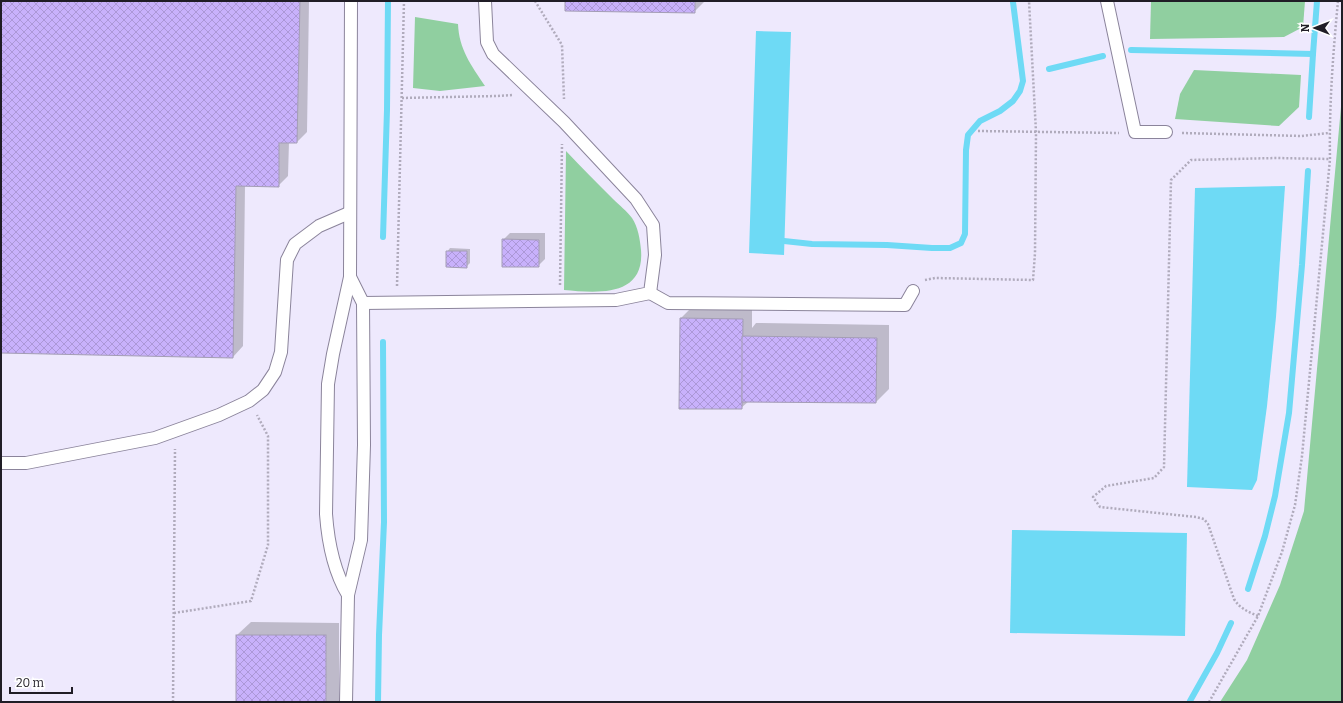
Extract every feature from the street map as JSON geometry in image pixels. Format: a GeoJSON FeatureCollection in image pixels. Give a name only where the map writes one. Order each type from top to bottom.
{"type":"FeatureCollection","features":[{"type":"Feature","properties":{"kind":"lane"},"geometry":{"type":"LineString","coordinates":[[348,595],[339,581],[327,532],[326,514],[328,384],[350,277],[349,213],[351,1]]}},
{"type":"Feature","properties":{"kind":"lane"},"geometry":{"type":"LineString","coordinates":[[485,1],[487,42],[493,54],[564,122],[636,200],[653,225],[655,255],[650,293]]}},
{"type":"Feature","properties":{"kind":"lane"},"geometry":{"type":"LineString","coordinates":[[1107,1],[1135,132],[1166,132]]}},
{"type":"Feature","properties":{"kind":"lane"},"geometry":{"type":"LineString","coordinates":[[1,463],[26,463],[155,438],[219,416],[249,401],[263,390],[275,372],[281,352],[287,260],[295,244],[319,226],[349,213]]}},
{"type":"Feature","properties":{"kind":"lane"},"geometry":{"type":"LineString","coordinates":[[346,702],[348,595],[361,540],[364,445],[363,303],[350,277]]}},
{"type":"Feature","properties":{"kind":"lane"},"geometry":{"type":"LineString","coordinates":[[363,303],[616,300],[650,293],[668,302],[905,305],[913,291]]}},
{"type":"Feature","properties":{"kind":"path"},"geometry":{"type":"LineString","coordinates":[[397,302],[404,1]]}},
{"type":"Feature","properties":{"kind":"path"},"geometry":{"type":"LineString","coordinates":[[535,1],[562,45],[564,122],[561,145],[560,301]]}},
{"type":"Feature","properties":{"kind":"path"},"geometry":{"type":"LineString","coordinates":[[913,291],[916,282],[935,278],[1033,280],[1035,253],[1036,132],[1029,1]]}},
{"type":"Feature","properties":{"kind":"path"},"geometry":{"type":"LineString","coordinates":[[1209,702],[1258,616],[1282,552],[1295,505],[1303,448],[1330,159],[1329,133],[1338,1]]}},
{"type":"Feature","properties":{"kind":"path"},"geometry":{"type":"LineString","coordinates":[[402,98],[497,96],[533,93]]}},
{"type":"Feature","properties":{"kind":"path"},"geometry":{"type":"LineString","coordinates":[[978,131],[1107,134],[1135,132]]}},
{"type":"Feature","properties":{"kind":"path"},"geometry":{"type":"LineString","coordinates":[[1166,132],[1301,136],[1329,133]]}},
{"type":"Feature","properties":{"kind":"path"},"geometry":{"type":"LineString","coordinates":[[1258,616],[1242,609],[1234,599],[1208,524],[1204,519],[1100,507],[1093,497],[1106,486],[1154,478],[1164,467],[1171,180],[1191,160],[1276,158],[1330,159]]}},
{"type":"Feature","properties":{"kind":"path"},"geometry":{"type":"LineString","coordinates":[[174,613],[251,601],[268,545],[268,436],[249,401]]}},
{"type":"Feature","properties":{"kind":"path"},"geometry":{"type":"LineString","coordinates":[[168,433],[175,448],[174,702]]}},
{"type":"Feature","properties":{"kind":"green space"},"geometry":{"type":"Polygon","coordinates":[[[1151,1],[1305,1],[1303,27],[1284,37],[1150,39],[1151,1]]]}},
{"type":"Feature","properties":{"kind":"green space"},"geometry":{"type":"Polygon","coordinates":[[[415,17],[458,24],[463,49],[485,86],[440,91],[413,88],[415,17]]]}},
{"type":"Feature","properties":{"kind":"green space"},"geometry":{"type":"Polygon","coordinates":[[[1194,70],[1301,75],[1299,107],[1279,126],[1175,119],[1180,94],[1194,70]]]}},
{"type":"Feature","properties":{"kind":"green space"},"geometry":{"type":"Polygon","coordinates":[[[1342,96],[1342,702],[1220,702],[1247,660],[1280,585],[1304,511],[1342,96]]]}},
{"type":"Feature","properties":{"kind":"green space"},"geometry":{"type":"Polygon","coordinates":[[[566,151],[628,213],[634,222],[639,237],[641,250],[640,266],[635,277],[627,285],[616,289],[603,291],[590,292],[564,290],[566,151]]]}},
{"type":"Feature","properties":{"kind":"water"},"geometry":{"type":"Polygon","coordinates":[[[756,31],[791,32],[784,255],[749,253],[756,31]]]}},
{"type":"Feature","properties":{"kind":"water"},"geometry":{"type":"Polygon","coordinates":[[[1285,186],[1276,317],[1267,406],[1257,480],[1252,490],[1187,487],[1195,188],[1285,186]]]}},
{"type":"Feature","properties":{"kind":"water"},"geometry":{"type":"Polygon","coordinates":[[[1012,530],[1187,533],[1185,636],[1010,633],[1012,530]]]}},
{"type":"Feature","properties":{"kind":"building"},"geometry":{"type":"Polygon","coordinates":[[[1,1],[300,1],[297,143],[279,143],[279,187],[236,186],[233,358],[1,353],[1,1]]]}},
{"type":"Feature","properties":{"kind":"building"},"geometry":{"type":"Polygon","coordinates":[[[565,1],[695,1],[695,13],[565,11],[565,1]]]}},
{"type":"Feature","properties":{"kind":"building"},"geometry":{"type":"Polygon","coordinates":[[[502,239],[539,240],[539,267],[502,267],[502,239]]]}},
{"type":"Feature","properties":{"kind":"building"},"geometry":{"type":"Polygon","coordinates":[[[446,251],[467,251],[467,268],[446,267],[446,251]]]}},
{"type":"Feature","properties":{"kind":"building"},"geometry":{"type":"Polygon","coordinates":[[[680,318],[743,319],[742,409],[679,409],[680,318]]]}},
{"type":"Feature","properties":{"kind":"building"},"geometry":{"type":"Polygon","coordinates":[[[742,336],[877,338],[876,403],[742,402],[742,336]]]}},
{"type":"Feature","properties":{"kind":"building"},"geometry":{"type":"Polygon","coordinates":[[[236,635],[326,635],[326,702],[236,702],[236,635]]]}},
{"type":"Feature","properties":{"kind":"waterway"},"geometry":{"type":"LineString","coordinates":[[383,237],[387,110],[388,1]]}},
{"type":"Feature","properties":{"kind":"waterway"},"geometry":{"type":"LineString","coordinates":[[1131,50],[1313,54],[1317,1]]}},
{"type":"Feature","properties":{"kind":"waterway"},"geometry":{"type":"LineString","coordinates":[[784,241],[812,244],[887,245],[932,248],[950,248],[961,243],[965,234],[966,150],[968,135],[980,121],[1000,111],[1013,101],[1020,91],[1023,81],[1013,2]]}},
{"type":"Feature","properties":{"kind":"waterway"},"geometry":{"type":"LineString","coordinates":[[1309,117],[1313,54]]}},
{"type":"Feature","properties":{"kind":"waterway"},"geometry":{"type":"LineString","coordinates":[[1049,69],[1103,56]]}},
{"type":"Feature","properties":{"kind":"waterway"},"geometry":{"type":"LineString","coordinates":[[1248,589],[1265,536],[1275,496],[1289,413],[1302,265],[1308,171]]}},
{"type":"Feature","properties":{"kind":"waterway"},"geometry":{"type":"LineString","coordinates":[[378,702],[379,635],[384,522],[383,342]]}},
{"type":"Feature","properties":{"kind":"waterway"},"geometry":{"type":"LineString","coordinates":[[1190,701],[1217,653],[1231,623]]}}]}
